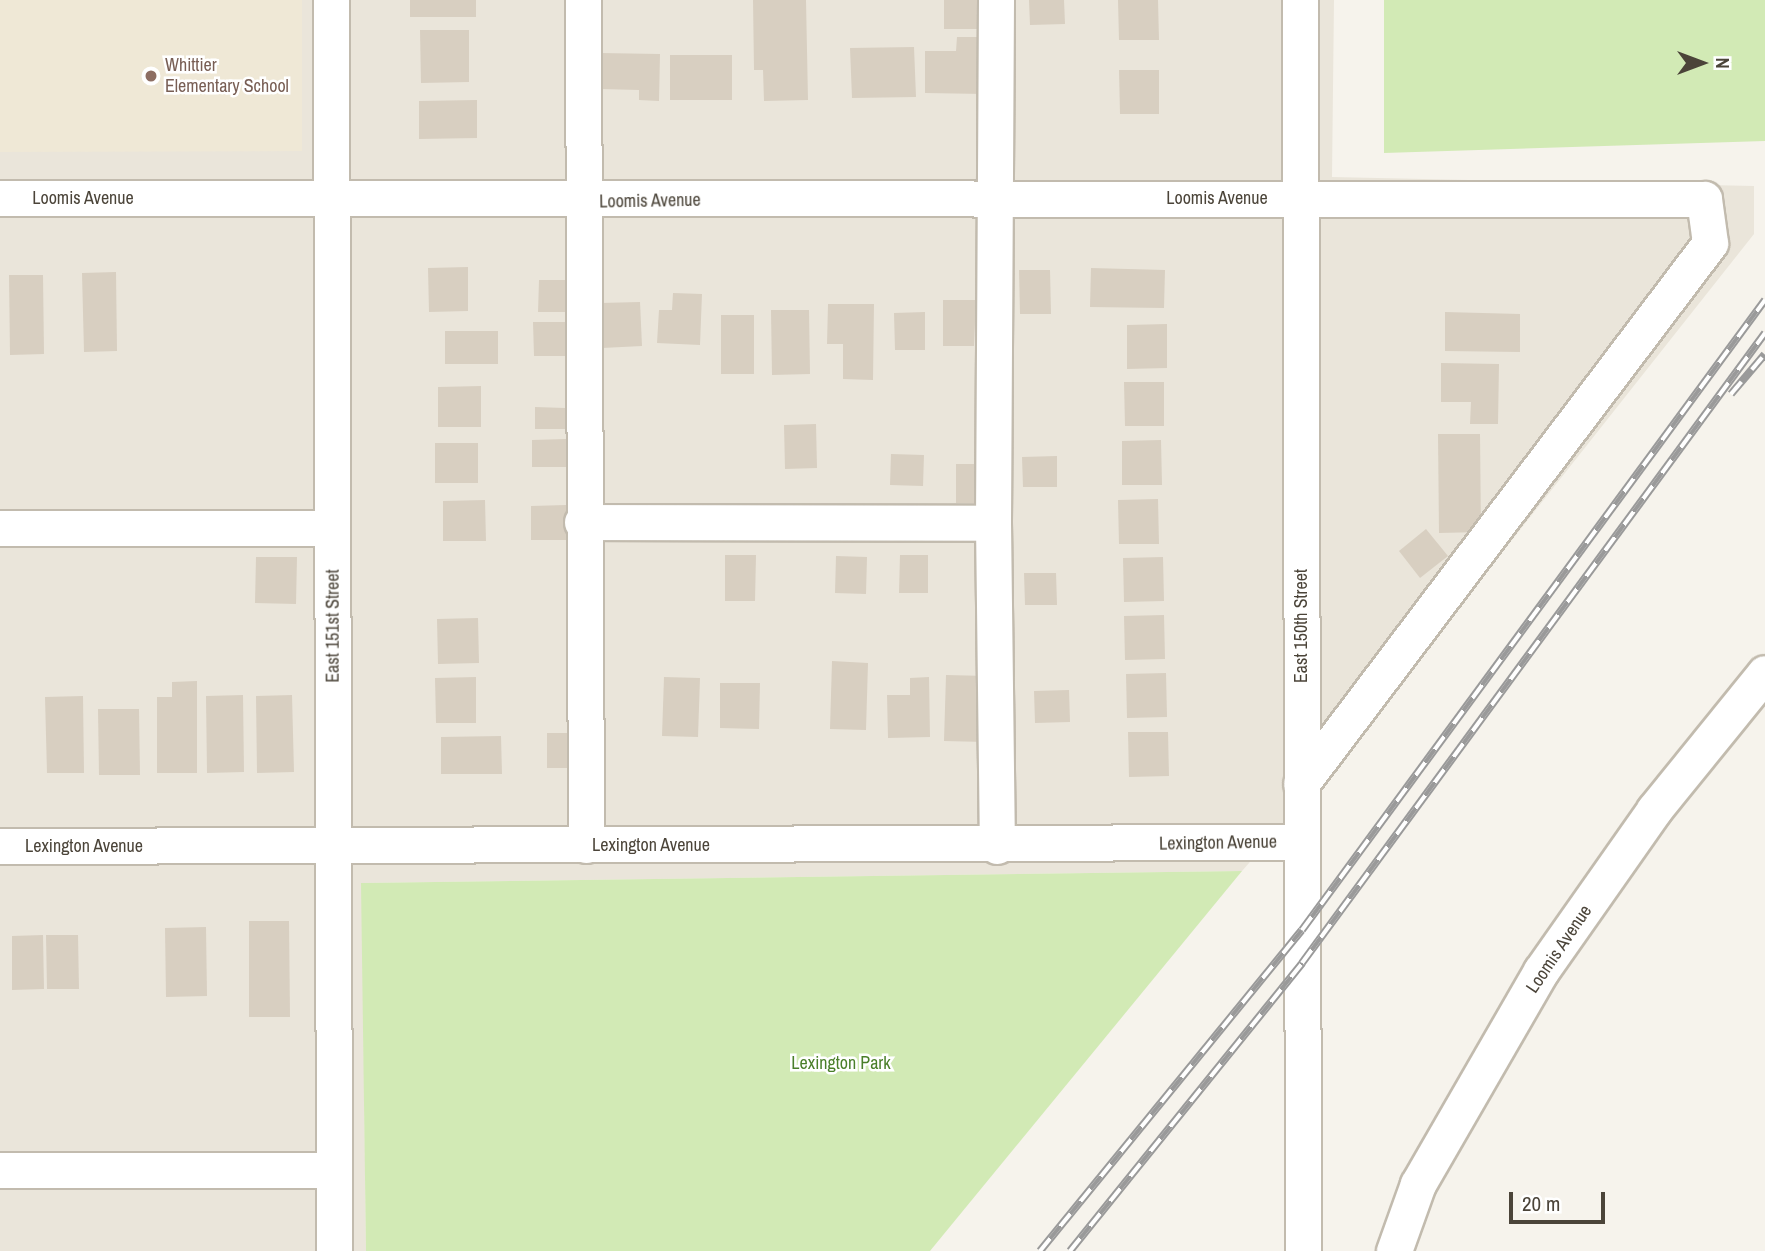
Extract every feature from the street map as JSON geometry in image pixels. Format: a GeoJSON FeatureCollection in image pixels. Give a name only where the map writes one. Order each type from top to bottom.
{"type":"FeatureCollection","features":[{"type":"Feature","properties":{"kind":"street","name":"East 151st Street"},"geometry":{"type":"LineString","coordinates":[[331,0],[334,1251]]}},
{"type":"Feature","properties":{"kind":"street"},"geometry":{"type":"LineString","coordinates":[[583,0],[582,522],[586,845]]}},
{"type":"Feature","properties":{"kind":"street"},"geometry":{"type":"LineString","coordinates":[[996,0],[993,523],[997,846]]}},
{"type":"Feature","properties":{"kind":"street","name":"East 150th Street"},"geometry":{"type":"LineString","coordinates":[[1300,0],[1303,1251]]}},
{"type":"Feature","properties":{"kind":"street","name":"Loomis Avenue"},"geometry":{"type":"LineString","coordinates":[[0,198],[332,198],[582,202],[996,198],[1704,199],[1710,243],[1301,784]]}},
{"type":"Feature","properties":{"kind":"street"},"geometry":{"type":"LineString","coordinates":[[582,522],[993,523]]}},
{"type":"Feature","properties":{"kind":"street"},"geometry":{"type":"LineString","coordinates":[[0,528],[332,528]]}},
{"type":"Feature","properties":{"kind":"street","name":"Loomis Avenue"},"geometry":{"type":"LineString","coordinates":[[1394,1251],[1418,1184],[1541,971],[1654,810],[1765,673]]}},
{"type":"Feature","properties":{"kind":"street","name":"Lexington Avenue"},"geometry":{"type":"LineString","coordinates":[[0,846],[997,846],[1302,842]]}},
{"type":"Feature","properties":{"kind":"street"},"geometry":{"type":"LineString","coordinates":[[0,1170],[334,1170]]}},
{"type":"Feature","properties":{"kind":"shaded area"},"geometry":{"type":"Polygon","coordinates":[[[0,0],[1334,0],[1332,177],[1754,186],[1754,234],[1326,775],[1242,871],[362,883],[366,1251],[0,1251],[0,0]]]}},
{"type":"Feature","properties":{"kind":"shaded area","name":"Whittier Elementary School"},"geometry":{"type":"Polygon","coordinates":[[[0,0],[302,0],[302,151],[0,152],[0,0]]]}},
{"type":"Feature","properties":{"kind":"green space"},"geometry":{"type":"Polygon","coordinates":[[[1384,0],[1765,0],[1765,141],[1384,153],[1384,0]]]}},
{"type":"Feature","properties":{"kind":"green space","name":"Lexington Park"},"geometry":{"type":"Polygon","coordinates":[[[1242,871],[930,1251],[366,1251],[361,883],[1242,871]]]}},
{"type":"Feature","properties":{"kind":"building"},"geometry":{"type":"Polygon","coordinates":[[[410,0],[476,0],[476,17],[410,17],[410,0]]]}},
{"type":"Feature","properties":{"kind":"building"},"geometry":{"type":"Polygon","coordinates":[[[753,0],[806,0],[808,100],[764,101],[763,70],[754,70],[753,0]]]}},
{"type":"Feature","properties":{"kind":"building"},"geometry":{"type":"Polygon","coordinates":[[[944,0],[978,0],[978,29],[944,29],[944,0]]]}},
{"type":"Feature","properties":{"kind":"building"},"geometry":{"type":"Polygon","coordinates":[[[1029,0],[1064,0],[1065,24],[1030,25],[1029,0]]]}},
{"type":"Feature","properties":{"kind":"building"},"geometry":{"type":"Polygon","coordinates":[[[1118,0],[1158,0],[1159,40],[1119,40],[1118,0]]]}},
{"type":"Feature","properties":{"kind":"building"},"geometry":{"type":"Polygon","coordinates":[[[420,30],[469,30],[469,82],[421,83],[420,30]]]}},
{"type":"Feature","properties":{"kind":"building"},"geometry":{"type":"Polygon","coordinates":[[[957,37],[985,37],[984,94],[925,93],[925,51],[956,51],[957,37]]]}},
{"type":"Feature","properties":{"kind":"building"},"geometry":{"type":"Polygon","coordinates":[[[914,47],[916,97],[852,98],[850,48],[914,47]]]}},
{"type":"Feature","properties":{"kind":"building"},"geometry":{"type":"Polygon","coordinates":[[[600,53],[660,54],[659,101],[639,100],[639,90],[600,89],[600,53]]]}},
{"type":"Feature","properties":{"kind":"building"},"geometry":{"type":"Polygon","coordinates":[[[670,55],[732,55],[732,100],[670,100],[670,55]]]}},
{"type":"Feature","properties":{"kind":"building"},"geometry":{"type":"Polygon","coordinates":[[[1119,70],[1159,70],[1159,114],[1120,114],[1119,70]]]}},
{"type":"Feature","properties":{"kind":"building"},"geometry":{"type":"Polygon","coordinates":[[[477,100],[477,138],[419,139],[419,101],[477,100]]]}},
{"type":"Feature","properties":{"kind":"building"},"geometry":{"type":"Polygon","coordinates":[[[468,267],[468,311],[429,312],[428,268],[468,267]]]}},
{"type":"Feature","properties":{"kind":"building"},"geometry":{"type":"Polygon","coordinates":[[[1091,268],[1165,270],[1164,308],[1090,307],[1091,268]]]}},
{"type":"Feature","properties":{"kind":"building"},"geometry":{"type":"Polygon","coordinates":[[[1019,270],[1050,270],[1051,314],[1020,314],[1019,270]]]}},
{"type":"Feature","properties":{"kind":"building"},"geometry":{"type":"Polygon","coordinates":[[[116,272],[117,351],[84,352],[82,273],[116,272]]]}},
{"type":"Feature","properties":{"kind":"building"},"geometry":{"type":"Polygon","coordinates":[[[9,275],[43,275],[44,354],[10,355],[9,275]]]}},
{"type":"Feature","properties":{"kind":"building"},"geometry":{"type":"Polygon","coordinates":[[[539,280],[568,280],[568,312],[538,312],[539,280]]]}},
{"type":"Feature","properties":{"kind":"building"},"geometry":{"type":"Polygon","coordinates":[[[673,293],[702,294],[700,345],[657,343],[659,310],[672,310],[673,293]]]}},
{"type":"Feature","properties":{"kind":"building"},"geometry":{"type":"Polygon","coordinates":[[[943,300],[976,300],[974,346],[943,346],[943,300]]]}},
{"type":"Feature","properties":{"kind":"building"},"geometry":{"type":"Polygon","coordinates":[[[640,302],[642,346],[602,348],[600,303],[640,302]]]}},
{"type":"Feature","properties":{"kind":"building"},"geometry":{"type":"Polygon","coordinates":[[[828,304],[874,304],[873,380],[843,379],[843,344],[827,344],[828,304]]]}},
{"type":"Feature","properties":{"kind":"building"},"geometry":{"type":"Polygon","coordinates":[[[771,310],[809,310],[810,374],[772,375],[771,310]]]}},
{"type":"Feature","properties":{"kind":"building"},"geometry":{"type":"Polygon","coordinates":[[[925,312],[925,350],[895,350],[894,313],[925,312]]]}},
{"type":"Feature","properties":{"kind":"building"},"geometry":{"type":"Polygon","coordinates":[[[1445,312],[1520,314],[1520,352],[1445,351],[1445,312]]]}},
{"type":"Feature","properties":{"kind":"building"},"geometry":{"type":"Polygon","coordinates":[[[721,315],[754,315],[754,374],[721,374],[721,315]]]}},
{"type":"Feature","properties":{"kind":"building"},"geometry":{"type":"Polygon","coordinates":[[[533,322],[567,322],[567,356],[534,356],[533,322]]]}},
{"type":"Feature","properties":{"kind":"building"},"geometry":{"type":"Polygon","coordinates":[[[1167,324],[1167,368],[1127,369],[1127,325],[1167,324]]]}},
{"type":"Feature","properties":{"kind":"building"},"geometry":{"type":"Polygon","coordinates":[[[445,331],[498,331],[498,364],[445,364],[445,331]]]}},
{"type":"Feature","properties":{"kind":"building"},"geometry":{"type":"Polygon","coordinates":[[[1441,363],[1499,364],[1498,424],[1470,424],[1471,402],[1441,402],[1441,363]]]}},
{"type":"Feature","properties":{"kind":"building"},"geometry":{"type":"Polygon","coordinates":[[[1124,382],[1164,382],[1164,426],[1125,426],[1124,382]]]}},
{"type":"Feature","properties":{"kind":"building"},"geometry":{"type":"Polygon","coordinates":[[[481,386],[481,427],[438,427],[438,387],[481,386]]]}},
{"type":"Feature","properties":{"kind":"building"},"geometry":{"type":"Polygon","coordinates":[[[535,407],[565,408],[565,429],[535,429],[535,407]]]}},
{"type":"Feature","properties":{"kind":"building"},"geometry":{"type":"Polygon","coordinates":[[[816,424],[817,468],[785,469],[784,425],[816,424]]]}},
{"type":"Feature","properties":{"kind":"building"},"geometry":{"type":"Polygon","coordinates":[[[1438,434],[1480,434],[1481,532],[1439,533],[1438,434]]]}},
{"type":"Feature","properties":{"kind":"building"},"geometry":{"type":"Polygon","coordinates":[[[566,439],[566,467],[532,467],[532,440],[566,439]]]}},
{"type":"Feature","properties":{"kind":"building"},"geometry":{"type":"Polygon","coordinates":[[[1161,440],[1162,485],[1122,485],[1122,441],[1161,440]]]}},
{"type":"Feature","properties":{"kind":"building"},"geometry":{"type":"Polygon","coordinates":[[[435,443],[478,443],[478,483],[435,483],[435,443]]]}},
{"type":"Feature","properties":{"kind":"building"},"geometry":{"type":"Polygon","coordinates":[[[891,454],[924,455],[923,486],[890,485],[891,454]]]}},
{"type":"Feature","properties":{"kind":"building"},"geometry":{"type":"Polygon","coordinates":[[[1057,456],[1057,487],[1023,487],[1022,457],[1057,456]]]}},
{"type":"Feature","properties":{"kind":"building"},"geometry":{"type":"Polygon","coordinates":[[[956,464],[988,464],[988,503],[956,503],[956,464]]]}},
{"type":"Feature","properties":{"kind":"building"},"geometry":{"type":"Polygon","coordinates":[[[1158,499],[1159,544],[1119,544],[1118,500],[1158,499]]]}},
{"type":"Feature","properties":{"kind":"building"},"geometry":{"type":"Polygon","coordinates":[[[485,500],[486,541],[443,541],[443,501],[485,500]]]}},
{"type":"Feature","properties":{"kind":"building"},"geometry":{"type":"Polygon","coordinates":[[[566,505],[566,540],[531,540],[531,506],[566,505]]]}},
{"type":"Feature","properties":{"kind":"building"},"geometry":{"type":"Polygon","coordinates":[[[1426,529],[1448,556],[1420,578],[1399,551],[1426,529]]]}},
{"type":"Feature","properties":{"kind":"building"},"geometry":{"type":"Polygon","coordinates":[[[725,555],[756,555],[755,601],[725,601],[725,555]]]}},
{"type":"Feature","properties":{"kind":"building"},"geometry":{"type":"Polygon","coordinates":[[[900,555],[928,555],[928,593],[899,593],[900,555]]]}},
{"type":"Feature","properties":{"kind":"building"},"geometry":{"type":"Polygon","coordinates":[[[836,556],[867,557],[866,594],[835,593],[836,556]]]}},
{"type":"Feature","properties":{"kind":"building"},"geometry":{"type":"Polygon","coordinates":[[[256,557],[297,557],[296,604],[255,603],[256,557]]]}},
{"type":"Feature","properties":{"kind":"building"},"geometry":{"type":"Polygon","coordinates":[[[1163,557],[1164,601],[1124,602],[1123,558],[1163,557]]]}},
{"type":"Feature","properties":{"kind":"building"},"geometry":{"type":"Polygon","coordinates":[[[1024,573],[1056,573],[1057,605],[1025,605],[1024,573]]]}},
{"type":"Feature","properties":{"kind":"building"},"geometry":{"type":"Polygon","coordinates":[[[1164,615],[1165,659],[1125,660],[1124,616],[1164,615]]]}},
{"type":"Feature","properties":{"kind":"building"},"geometry":{"type":"Polygon","coordinates":[[[478,618],[479,663],[438,664],[437,619],[478,618]]]}},
{"type":"Feature","properties":{"kind":"building"},"geometry":{"type":"Polygon","coordinates":[[[832,661],[868,663],[866,730],[830,729],[832,661]]]}},
{"type":"Feature","properties":{"kind":"building"},"geometry":{"type":"Polygon","coordinates":[[[1166,673],[1167,717],[1127,718],[1126,674],[1166,673]]]}},
{"type":"Feature","properties":{"kind":"building"},"geometry":{"type":"Polygon","coordinates":[[[946,675],[987,676],[985,742],[944,741],[946,675]]]}},
{"type":"Feature","properties":{"kind":"building"},"geometry":{"type":"Polygon","coordinates":[[[476,677],[476,723],[436,723],[435,678],[476,677]]]}},
{"type":"Feature","properties":{"kind":"building"},"geometry":{"type":"Polygon","coordinates":[[[664,677],[700,678],[698,737],[662,736],[664,677]]]}},
{"type":"Feature","properties":{"kind":"building"},"geometry":{"type":"Polygon","coordinates":[[[929,677],[930,737],[888,738],[887,695],[910,695],[910,678],[929,677]]]}},
{"type":"Feature","properties":{"kind":"building"},"geometry":{"type":"Polygon","coordinates":[[[197,681],[197,773],[157,773],[157,697],[172,697],[172,682],[197,681]]]}},
{"type":"Feature","properties":{"kind":"building"},"geometry":{"type":"Polygon","coordinates":[[[720,683],[760,683],[759,729],[720,728],[720,683]]]}},
{"type":"Feature","properties":{"kind":"building"},"geometry":{"type":"Polygon","coordinates":[[[1069,690],[1070,722],[1035,723],[1034,691],[1069,690]]]}},
{"type":"Feature","properties":{"kind":"building"},"geometry":{"type":"Polygon","coordinates":[[[243,695],[244,772],[207,773],[206,696],[243,695]]]}},
{"type":"Feature","properties":{"kind":"building"},"geometry":{"type":"Polygon","coordinates":[[[292,695],[294,772],[257,773],[256,696],[292,695]]]}},
{"type":"Feature","properties":{"kind":"building"},"geometry":{"type":"Polygon","coordinates":[[[83,696],[84,773],[47,773],[45,697],[83,696]]]}},
{"type":"Feature","properties":{"kind":"building"},"geometry":{"type":"Polygon","coordinates":[[[98,709],[139,709],[140,775],[99,775],[98,709]]]}},
{"type":"Feature","properties":{"kind":"building"},"geometry":{"type":"Polygon","coordinates":[[[1128,732],[1168,732],[1169,776],[1129,777],[1128,732]]]}},
{"type":"Feature","properties":{"kind":"building"},"geometry":{"type":"Polygon","coordinates":[[[547,733],[571,733],[570,768],[547,768],[547,733]]]}},
{"type":"Feature","properties":{"kind":"building"},"geometry":{"type":"Polygon","coordinates":[[[501,736],[502,774],[441,774],[441,737],[501,736]]]}},
{"type":"Feature","properties":{"kind":"building"},"geometry":{"type":"Polygon","coordinates":[[[249,921],[289,921],[290,1017],[249,1017],[249,921]]]}},
{"type":"Feature","properties":{"kind":"building"},"geometry":{"type":"Polygon","coordinates":[[[206,927],[207,996],[166,997],[165,928],[206,927]]]}},
{"type":"Feature","properties":{"kind":"building"},"geometry":{"type":"Polygon","coordinates":[[[43,935],[44,989],[12,990],[12,936],[43,935]]]}},
{"type":"Feature","properties":{"kind":"building"},"geometry":{"type":"Polygon","coordinates":[[[46,935],[78,935],[79,989],[47,989],[46,935]]]}},
{"type":"Feature","properties":{"kind":"railway"},"geometry":{"type":"LineString","coordinates":[[1040,1251],[1302,930],[1765,300]]}},
{"type":"Feature","properties":{"kind":"railway"},"geometry":{"type":"LineString","coordinates":[[1070,1251],[1302,963],[1765,333]]}},
{"type":"Feature","properties":{"kind":"railway"},"geometry":{"type":"LineString","coordinates":[[1731,394],[1765,354]]}},
{"type":"Feature","properties":{"kind":"place","name":"Whittier Elementary School"},"geometry":{"type":"Point","coordinates":[151,76]}}]}
